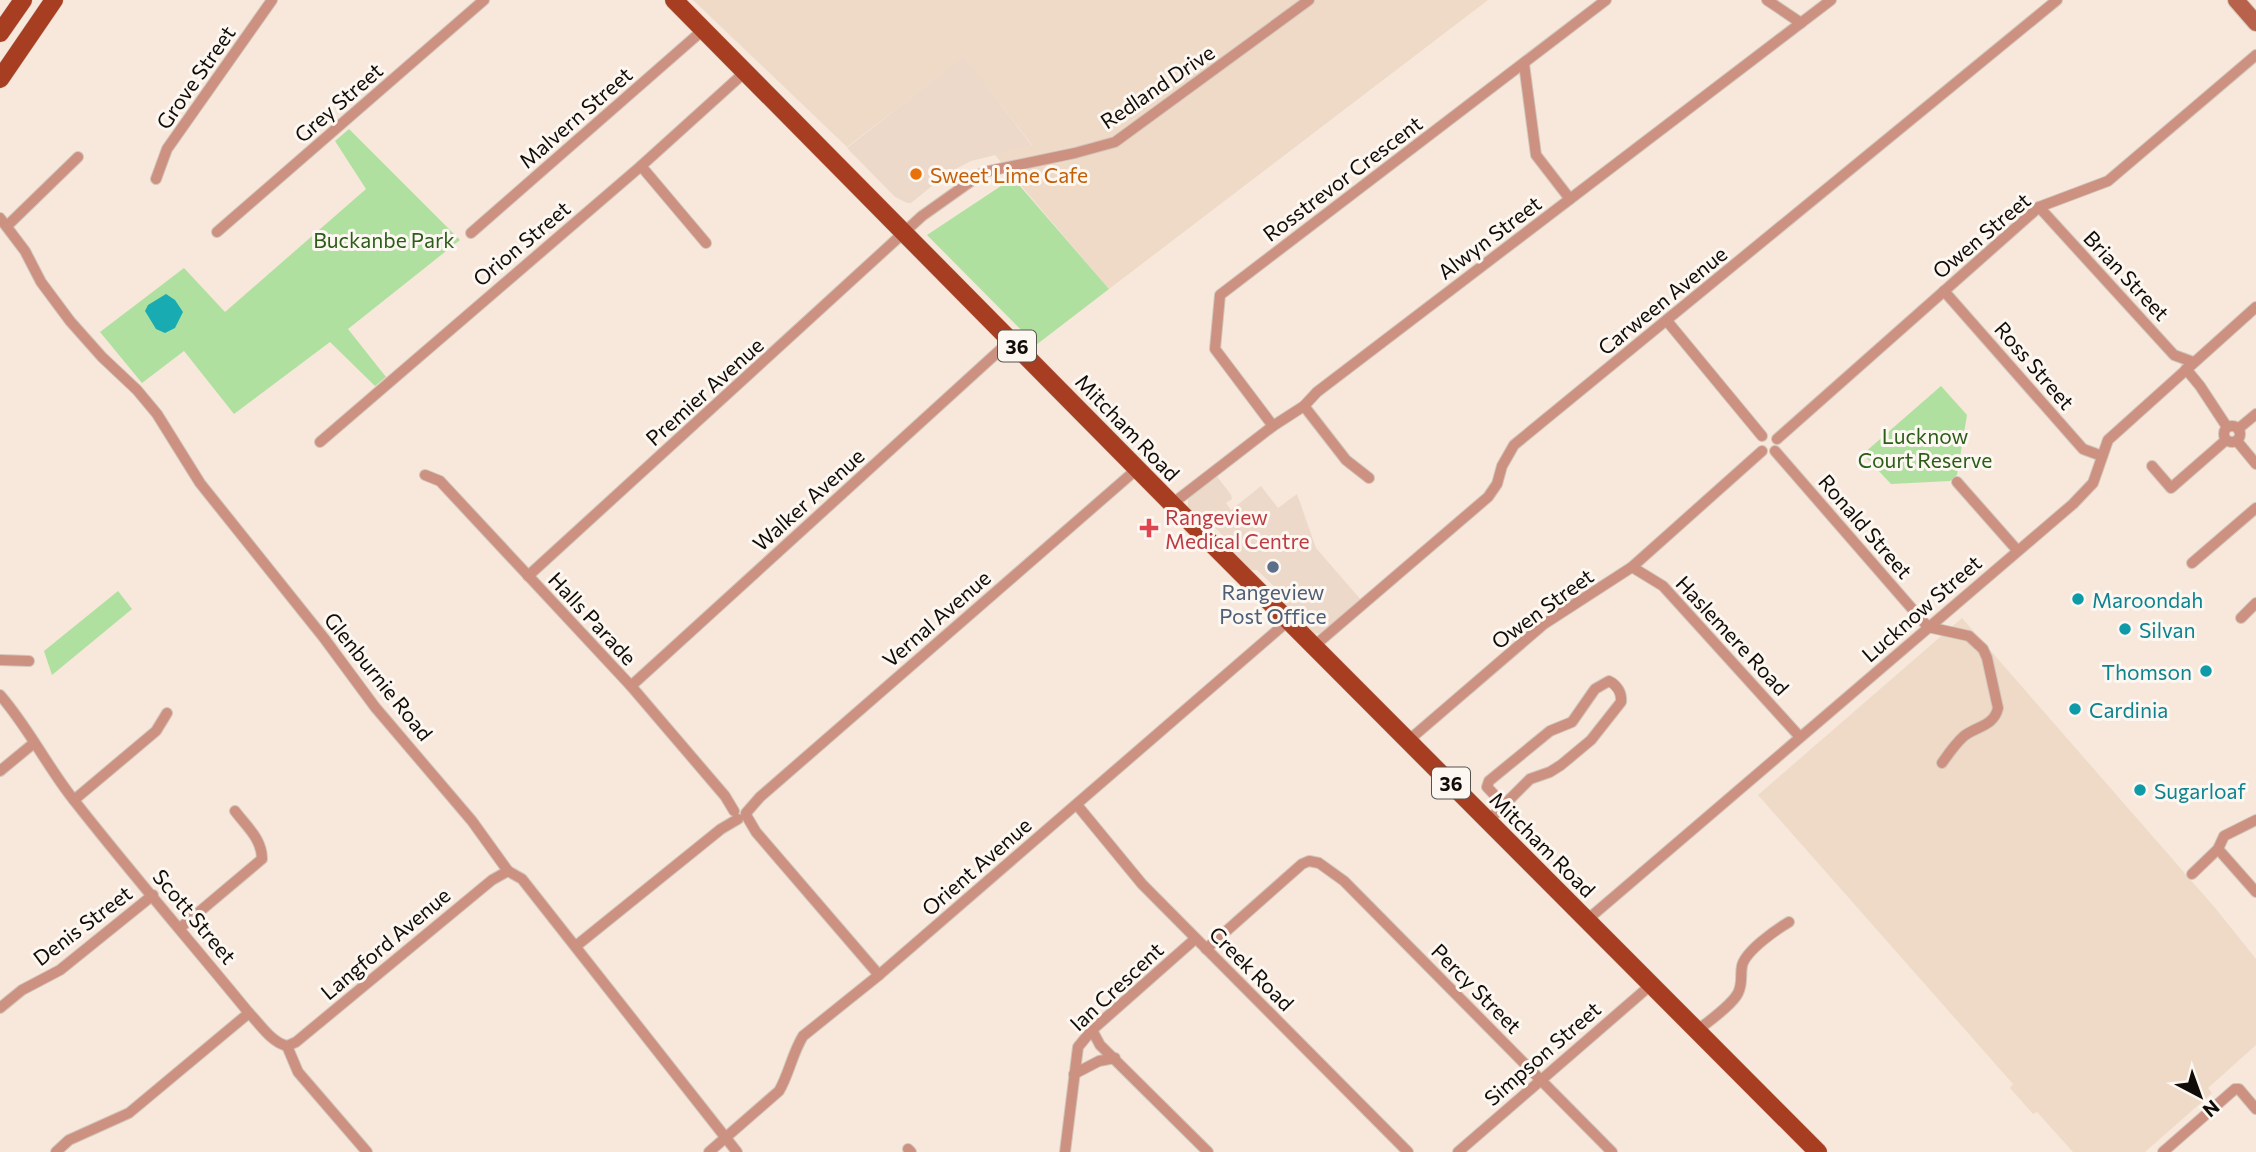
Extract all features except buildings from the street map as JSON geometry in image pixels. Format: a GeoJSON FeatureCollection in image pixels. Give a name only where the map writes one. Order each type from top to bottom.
{"type":"FeatureCollection","features":[{"type":"Feature","properties":{"kind":"main road"},"geometry":{"type":"LineString","coordinates":[[0,33],[23,0]]}},
{"type":"Feature","properties":{"kind":"main road"},"geometry":{"type":"LineString","coordinates":[[0,79],[54,0]]}},
{"type":"Feature","properties":{"kind":"main road","name":"Mitcham Road"},"geometry":{"type":"LineString","coordinates":[[674,0],[1172,505],[1818,1152]]}},
{"type":"Feature","properties":{"kind":"street","name":"Grove Street"},"geometry":{"type":"LineString","coordinates":[[156,179],[167,149],[272,0]]}},
{"type":"Feature","properties":{"kind":"street","name":"Grey Street"},"geometry":{"type":"LineString","coordinates":[[217,232],[484,0]]}},
{"type":"Feature","properties":{"kind":"street","name":"Redland Drive"},"geometry":{"type":"LineString","coordinates":[[905,233],[922,216],[984,172],[1115,142],[1309,0]]}},
{"type":"Feature","properties":{"kind":"street","name":"Rosstrevor Crescent"},"geometry":{"type":"LineString","coordinates":[[1273,426],[1215,349],[1220,295],[1606,0]]}},
{"type":"Feature","properties":{"kind":"street"},"geometry":{"type":"LineString","coordinates":[[1767,0],[1801,23]]}},
{"type":"Feature","properties":{"kind":"street","name":"Alwyn Street"},"geometry":{"type":"LineString","coordinates":[[1172,505],[1831,0]]}},
{"type":"Feature","properties":{"kind":"street","name":"Carween Avenue"},"geometry":{"type":"LineString","coordinates":[[1314,647],[1488,497],[1497,484],[1502,466],[1514,445],[2057,0]]}},
{"type":"Feature","properties":{"kind":"street"},"geometry":{"type":"LineString","coordinates":[[2236,0],[2256,23]]}},
{"type":"Feature","properties":{"kind":"street","name":"Malvern Street"},"geometry":{"type":"LineString","coordinates":[[471,233],[703,30]]}},
{"type":"Feature","properties":{"kind":"street","name":"Owen Street"},"geometry":{"type":"LineString","coordinates":[[1777,439],[2039,207],[2108,181],[2256,55]]}},
{"type":"Feature","properties":{"kind":"street"},"geometry":{"type":"LineString","coordinates":[[1524,64],[1536,155],[1570,199]]}},
{"type":"Feature","properties":{"kind":"street","name":"Orion Street"},"geometry":{"type":"LineString","coordinates":[[320,442],[641,166],[746,72]]}},
{"type":"Feature","properties":{"kind":"street"},"geometry":{"type":"LineString","coordinates":[[4,222],[78,157]]}},
{"type":"Feature","properties":{"kind":"street"},"geometry":{"type":"LineString","coordinates":[[641,166],[706,243]]}},
{"type":"Feature","properties":{"kind":"street","name":"Brian Street"},"geometry":{"type":"LineString","coordinates":[[2039,207],[2175,355],[2189,366]]}},
{"type":"Feature","properties":{"kind":"street","name":"Glenburnie Road"},"geometry":{"type":"LineString","coordinates":[[4,222],[25,251],[41,282],[70,321],[157,414],[200,483],[375,706],[472,821],[508,871],[522,879],[737,1152]]}},
{"type":"Feature","properties":{"kind":"street","name":"Premier Avenue"},"geometry":{"type":"LineString","coordinates":[[528,576],[905,233]]}},
{"type":"Feature","properties":{"kind":"street","name":"Ross Street"},"geometry":{"type":"LineString","coordinates":[[1944,291],[2083,449],[2102,456]]}},
{"type":"Feature","properties":{"kind":"street","name":"Lucknow Street"},"geometry":{"type":"LineString","coordinates":[[1587,920],[2064,511],[2093,484],[2108,440],[2256,307]]}},
{"type":"Feature","properties":{"kind":"street"},"geometry":{"type":"LineString","coordinates":[[1667,321],[1762,436]]}},
{"type":"Feature","properties":{"kind":"street","name":"Walker Avenue"},"geometry":{"type":"LineString","coordinates":[[631,686],[1011,340]]}},
{"type":"Feature","properties":{"kind":"street"},"geometry":{"type":"LineString","coordinates":[[2152,466],[2171,488],[2240,435],[2200,386],[2189,366]]}},
{"type":"Feature","properties":{"kind":"street"},"geometry":{"type":"LineString","coordinates":[[1304,406],[1346,460],[1369,478]]}},
{"type":"Feature","properties":{"kind":"street"},"geometry":{"type":"LineString","coordinates":[[2233,428],[2256,414]]}},
{"type":"Feature","properties":{"kind":"street"},"geometry":{"type":"LineString","coordinates":[[1769,434],[1777,439],[1778,446],[1775,451],[1769,454],[1762,451],[1759,442],[1762,436],[1769,434]]}},
{"type":"Feature","properties":{"kind":"street"},"geometry":{"type":"LineString","coordinates":[[2232,440],[2256,464]]}},
{"type":"Feature","properties":{"kind":"street","name":"Owen Street"},"geometry":{"type":"LineString","coordinates":[[1409,740],[1544,624],[1632,567],[1762,451]]}},
{"type":"Feature","properties":{"kind":"street","name":"Ronald Street"},"geometry":{"type":"LineString","coordinates":[[1775,451],[1928,627]]}},
{"type":"Feature","properties":{"kind":"street","name":"Vernal Avenue"},"geometry":{"type":"LineString","coordinates":[[576,946],[760,797],[1137,469]]}},
{"type":"Feature","properties":{"kind":"street","name":"Halls Parade"},"geometry":{"type":"LineString","coordinates":[[425,475],[440,481],[631,686],[880,975]]}},
{"type":"Feature","properties":{"kind":"street"},"geometry":{"type":"LineString","coordinates":[[1957,482],[2017,550]]}},
{"type":"Feature","properties":{"kind":"street"},"geometry":{"type":"LineString","coordinates":[[2192,563],[2256,508]]}},
{"type":"Feature","properties":{"kind":"street","name":"Haslemere Road"},"geometry":{"type":"LineString","coordinates":[[1632,567],[1663,586],[1800,737]]}},
{"type":"Feature","properties":{"kind":"street"},"geometry":{"type":"LineString","coordinates":[[2241,618],[2256,603]]}},
{"type":"Feature","properties":{"kind":"street","name":"Orient Avenue"},"geometry":{"type":"LineString","coordinates":[[709,1152],[779,1091],[786,1079],[794,1050],[803,1036],[880,975],[1288,621]]}},
{"type":"Feature","properties":{"kind":"street"},"geometry":{"type":"LineString","coordinates":[[1928,627],[1969,636],[1983,649],[1998,708],[1992,722],[1968,733],[1942,763]]}},
{"type":"Feature","properties":{"kind":"street"},"geometry":{"type":"LineString","coordinates":[[0,660],[29,661]]}},
{"type":"Feature","properties":{"kind":"street"},"geometry":{"type":"LineString","coordinates":[[1488,821],[1504,805],[1530,779],[1561,765],[1591,740],[1621,702],[1616,686],[1609,681],[1602,683],[1587,699],[1572,722],[1550,731],[1489,780],[1489,790],[1504,805]]}},
{"type":"Feature","properties":{"kind":"street","name":"Scott Street"},"geometry":{"type":"LineString","coordinates":[[0,695],[19,718],[74,800],[250,1013],[279,1044],[287,1046],[298,1072],[362,1150]]}},
{"type":"Feature","properties":{"kind":"street"},"geometry":{"type":"LineString","coordinates":[[74,800],[156,731],[167,713]]}},
{"type":"Feature","properties":{"kind":"street"},"geometry":{"type":"LineString","coordinates":[[0,771],[34,743]]}},
{"type":"Feature","properties":{"kind":"street","name":"Creek Road"},"geometry":{"type":"LineString","coordinates":[[1077,805],[1142,884],[1408,1152]]}},
{"type":"Feature","properties":{"kind":"street"},"geometry":{"type":"LineString","coordinates":[[180,928],[262,859],[259,841],[235,811]]}},
{"type":"Feature","properties":{"kind":"street"},"geometry":{"type":"LineString","coordinates":[[2192,874],[2218,849],[2224,836],[2256,820]]}},
{"type":"Feature","properties":{"kind":"street"},"geometry":{"type":"LineString","coordinates":[[2218,849],[2256,892]]}},
{"type":"Feature","properties":{"kind":"street","name":"Percy Street"},"geometry":{"type":"LineString","coordinates":[[1206,949],[1309,861],[1319,863],[1344,881],[1612,1152]]}},
{"type":"Feature","properties":{"kind":"street","name":"Langford Avenue"},"geometry":{"type":"LineString","coordinates":[[287,1046],[296,1042],[492,880],[508,871]]}},
{"type":"Feature","properties":{"kind":"street","name":"Denis Street"},"geometry":{"type":"LineString","coordinates":[[0,1008],[22,990],[60,971],[153,895]]}},
{"type":"Feature","properties":{"kind":"street"},"geometry":{"type":"LineString","coordinates":[[1698,1030],[1737,995],[1743,978],[1742,965],[1748,955],[1774,931],[1789,922]]}},
{"type":"Feature","properties":{"kind":"street","name":"Ian Crescent"},"geometry":{"type":"LineString","coordinates":[[1065,1152],[1078,1047],[1092,1030],[1195,939]]}},
{"type":"Feature","properties":{"kind":"street","name":"Simpson Street"},"geometry":{"type":"LineString","coordinates":[[1458,1152],[1652,984]]}},
{"type":"Feature","properties":{"kind":"street"},"geometry":{"type":"LineString","coordinates":[[56,1152],[69,1140],[129,1113],[250,1013]]}},
{"type":"Feature","properties":{"kind":"street"},"geometry":{"type":"LineString","coordinates":[[1092,1030],[1100,1045],[1208,1152]]}},
{"type":"Feature","properties":{"kind":"street"},"geometry":{"type":"LineString","coordinates":[[1074,1074],[1099,1061],[1115,1058]]}},
{"type":"Feature","properties":{"kind":"street"},"geometry":{"type":"LineString","coordinates":[[2163,1152],[2233,1091],[2239,1089],[2256,1109]]}},
{"type":"Feature","properties":{"kind":"shaded area"},"geometry":{"type":"Polygon","coordinates":[[[693,0],[1488,0],[1109,289],[994,154],[1032,145],[964,57],[847,147],[693,0]]]}},
{"type":"Feature","properties":{"kind":"shaded area"},"geometry":{"type":"Polygon","coordinates":[[[964,56],[1032,146],[971,161],[948,173],[911,203],[907,203],[895,197],[847,148],[964,56]]]}},
{"type":"Feature","properties":{"kind":"shaded area"},"geometry":{"type":"Polygon","coordinates":[[[1216,475],[1231,495],[1232,499],[1226,503],[1231,510],[1261,486],[1278,508],[1297,494],[1316,548],[1361,600],[1322,633],[1315,634],[1282,602],[1283,595],[1257,570],[1247,570],[1231,551],[1234,546],[1215,528],[1209,529],[1188,507],[1188,498],[1216,475]]]}},
{"type":"Feature","properties":{"kind":"shaded area"},"geometry":{"type":"Polygon","coordinates":[[[1962,618],[2216,909],[2256,959],[2256,1045],[2208,1088],[2212,1093],[2145,1152],[2073,1152],[2037,1112],[2033,1114],[2010,1088],[2013,1084],[1758,795],[1962,618]]]}},
{"type":"Feature","properties":{"kind":"green space","name":"Buckanbe Park"},"geometry":{"type":"Polygon","coordinates":[[[349,129],[460,240],[348,329],[386,377],[375,386],[330,342],[234,414],[184,351],[142,383],[100,332],[184,268],[225,312],[366,189],[335,141],[349,129]]]}},
{"type":"Feature","properties":{"kind":"green space"},"geometry":{"type":"Polygon","coordinates":[[[1013,178],[1109,289],[1036,345],[927,235],[1013,178]]]}},
{"type":"Feature","properties":{"kind":"green space","name":"Lucknow Court Reserve"},"geometry":{"type":"Polygon","coordinates":[[[1941,386],[1967,415],[1957,475],[1950,481],[1891,484],[1863,454],[1941,386]]]}},
{"type":"Feature","properties":{"kind":"green space"},"geometry":{"type":"Polygon","coordinates":[[[118,591],[132,609],[52,675],[44,651],[118,591]]]}},
{"type":"Feature","properties":{"kind":"water"},"geometry":{"type":"Polygon","coordinates":[[[166,294],[175,300],[183,312],[175,328],[165,333],[156,329],[145,311],[148,305],[166,294]]]}},
{"type":"Feature","properties":{"kind":"place","name":"Sweet Lime Cafe"},"geometry":{"type":"Point","coordinates":[916,174]}},
{"type":"Feature","properties":{"kind":"place","name":"Rangeview Medical Centre"},"geometry":{"type":"Point","coordinates":[1149,528]}},
{"type":"Feature","properties":{"kind":"place","name":"Rangeview Post Office"},"geometry":{"type":"Point","coordinates":[1273,567]}},
{"type":"Feature","properties":{"kind":"place","name":"Maroondah"},"geometry":{"type":"Point","coordinates":[2078,599]}},
{"type":"Feature","properties":{"kind":"place","name":"Silvan"},"geometry":{"type":"Point","coordinates":[2125,629]}},
{"type":"Feature","properties":{"kind":"place","name":"Thomson"},"geometry":{"type":"Point","coordinates":[2206,671]}},
{"type":"Feature","properties":{"kind":"place","name":"Cardinia"},"geometry":{"type":"Point","coordinates":[2075,709]}},
{"type":"Feature","properties":{"kind":"place","name":"Sugarloaf"},"geometry":{"type":"Point","coordinates":[2140,790]}}]}
